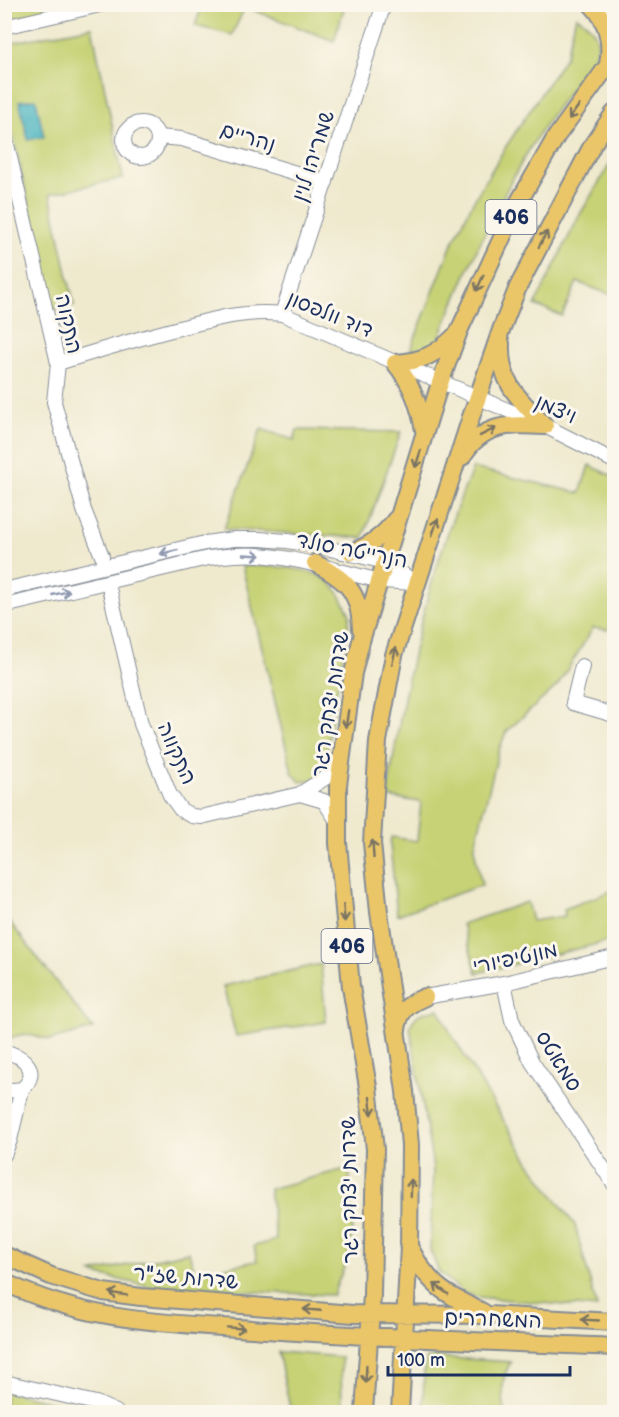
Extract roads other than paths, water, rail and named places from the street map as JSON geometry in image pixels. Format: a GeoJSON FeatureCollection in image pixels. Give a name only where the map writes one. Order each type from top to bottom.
{"type":"FeatureCollection","features":[{"type":"Feature","properties":{"kind":"main road"},"geometry":{"type":"LineString","coordinates":[[591,4],[609,36],[611,61]]}},
{"type":"Feature","properties":{"kind":"main road","name":"שדרות יצחק רגר"},"geometry":{"type":"LineString","coordinates":[[364,1413],[371,1314],[375,1149],[368,1087],[351,987],[338,843],[338,785],[353,673],[379,580],[440,383],[459,331],[517,205],[556,137],[611,61]]}},
{"type":"Feature","properties":{"kind":"main road","name":"406"},"geometry":{"type":"LineString","coordinates":[[400,1413],[411,1187],[409,1122],[389,985],[372,843],[378,741],[394,655],[501,330],[518,287],[593,144],[615,113]]}},
{"type":"Feature","properties":{"kind":"main road"},"geometry":{"type":"LineString","coordinates":[[501,330],[501,362],[506,380],[518,398],[544,426]]}},
{"type":"Feature","properties":{"kind":"main road"},"geometry":{"type":"LineString","coordinates":[[395,363],[417,361],[434,354],[459,331]]}},
{"type":"Feature","properties":{"kind":"main road"},"geometry":{"type":"LineString","coordinates":[[395,363],[407,378],[416,396],[425,436]]}},
{"type":"Feature","properties":{"kind":"main road"},"geometry":{"type":"LineString","coordinates":[[452,476],[469,445],[491,429],[520,425],[544,426]]}},
{"type":"Feature","properties":{"kind":"main road"},"geometry":{"type":"LineString","coordinates":[[351,552],[375,542],[400,514]]}},
{"type":"Feature","properties":{"kind":"main road"},"geometry":{"type":"LineString","coordinates":[[315,563],[339,577],[349,588],[360,614],[361,641]]}},
{"type":"Feature","properties":{"kind":"main road"},"geometry":{"type":"LineString","coordinates":[[389,985],[402,995],[425,998]]}},
{"type":"Feature","properties":{"kind":"main road"},"geometry":{"type":"LineString","coordinates":[[397,1034],[398,1017],[408,1004],[425,998]]}},
{"type":"Feature","properties":{"kind":"main road"},"geometry":{"type":"LineString","coordinates":[[409,1247],[417,1263],[432,1283],[456,1299],[489,1315]]}},
{"type":"Feature","properties":{"kind":"main road"},"geometry":{"type":"LineString","coordinates":[[4,1249],[33,1269]]}},
{"type":"Feature","properties":{"kind":"main road","name":"שדרות שז\"ר"},"geometry":{"type":"LineString","coordinates":[[4,1255],[51,1276],[103,1292],[141,1298],[371,1314]]}},
{"type":"Feature","properties":{"kind":"main road"},"geometry":{"type":"LineString","coordinates":[[4,1282],[32,1294],[98,1315],[138,1321],[369,1337]]}},
{"type":"Feature","properties":{"kind":"main road"},"geometry":{"type":"LineString","coordinates":[[4,1294],[32,1294]]}},
{"type":"Feature","properties":{"kind":"main road","name":"המשחררים"},"geometry":{"type":"LineString","coordinates":[[371,1314],[489,1315],[615,1322]]}},
{"type":"Feature","properties":{"kind":"main road","name":"המשחררים"},"geometry":{"type":"LineString","coordinates":[[369,1337],[615,1347]]}},
{"type":"Feature","properties":{"kind":"street"},"geometry":{"type":"LineString","coordinates":[[4,27],[104,4]]}},
{"type":"Feature","properties":{"kind":"street"},"geometry":{"type":"LineString","coordinates":[[596,4],[615,14]]}},
{"type":"Feature","properties":{"kind":"street","name":"שמריהו לוין"},"geometry":{"type":"LineString","coordinates":[[282,314],[384,7]]}},
{"type":"Feature","properties":{"kind":"street","name":"התקוה"},"geometry":{"type":"LineString","coordinates":[[4,132],[58,363],[54,402],[84,510],[102,556]]}},
{"type":"Feature","properties":{"kind":"street","name":"נהריים"},"geometry":{"type":"LineString","coordinates":[[158,137],[182,139],[326,182]]}},
{"type":"Feature","properties":{"kind":"street","name":"דוד וולפסון"},"geometry":{"type":"LineString","coordinates":[[58,363],[148,336],[232,315],[267,312],[282,314],[440,383],[478,397]]}},
{"type":"Feature","properties":{"kind":"street","name":"ויצמן"},"geometry":{"type":"LineString","coordinates":[[478,397],[615,461]]}},
{"type":"Feature","properties":{"kind":"street","name":"הנרייטה סולד"},"geometry":{"type":"LineString","coordinates":[[4,590],[205,543],[234,539],[287,541],[351,552],[385,562],[416,583]]}},
{"type":"Feature","properties":{"kind":"street","name":"הנרייטה סולד"},"geometry":{"type":"LineString","coordinates":[[4,606],[208,558],[235,554],[315,563],[379,580],[416,583]]}},
{"type":"Feature","properties":{"kind":"street","name":"התקווה"},"geometry":{"type":"LineString","coordinates":[[110,592],[141,724],[170,795],[181,810],[192,816],[201,817],[300,794],[326,778],[342,756]]}},
{"type":"Feature","properties":{"kind":"street"},"geometry":{"type":"LineString","coordinates":[[582,666],[573,703],[615,715]]}},
{"type":"Feature","properties":{"kind":"street"},"geometry":{"type":"LineString","coordinates":[[300,794],[324,801],[338,822]]}},
{"type":"Feature","properties":{"kind":"street","name":"מונטיפיורי"},"geometry":{"type":"LineString","coordinates":[[425,998],[504,983],[615,957]]}},
{"type":"Feature","properties":{"kind":"street","name":"סמאטס"},"geometry":{"type":"LineString","coordinates":[[504,983],[512,1020],[532,1062],[615,1184]]}},
{"type":"Feature","properties":{"kind":"street"},"geometry":{"type":"LineString","coordinates":[[4,1052],[19,1056],[28,1063],[30,1069],[29,1079],[22,1089],[10,1140],[4,1155]]}},
{"type":"Feature","properties":{"kind":"street"},"geometry":{"type":"LineString","coordinates":[[4,1091],[22,1089]]}},
{"type":"Feature","properties":{"kind":"street"},"geometry":{"type":"LineString","coordinates":[[4,1382],[96,1404],[116,1413]]}},
{"type":"Feature","properties":{"kind":"water"},"geometry":{"type":"Polygon","coordinates":[[[36,99],[44,137],[28,140],[19,101],[36,99]]]}}]}
